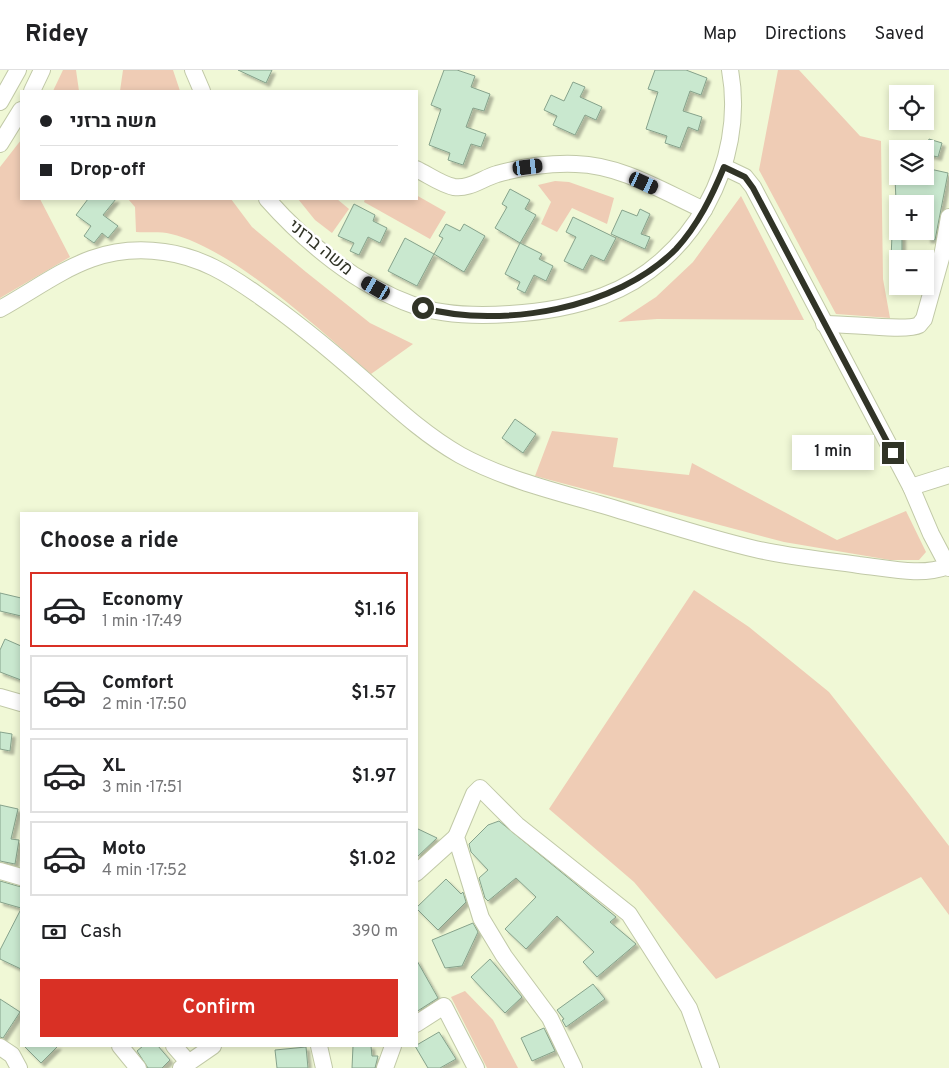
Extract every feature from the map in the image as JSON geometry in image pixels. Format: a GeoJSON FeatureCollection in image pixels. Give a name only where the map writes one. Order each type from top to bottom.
{"type":"FeatureCollection","features":[{"type":"Feature","properties":{"kind":"street"},"geometry":{"type":"LineString","coordinates":[[0,102],[18,70]]}},
{"type":"Feature","properties":{"kind":"street"},"geometry":{"type":"LineString","coordinates":[[32,90],[42,70]]}},
{"type":"Feature","properties":{"kind":"street"},"geometry":{"type":"LineString","coordinates":[[193,70],[202,90]]}},
{"type":"Feature","properties":{"kind":"street","name":"משה ברזני"},"geometry":{"type":"LineString","coordinates":[[268,200],[311,242],[352,274],[376,288],[420,307],[472,315],[556,310],[605,296],[632,282],[675,249],[704,210],[724,167],[731,132],[730,70]]}},
{"type":"Feature","properties":{"kind":"street"},"geometry":{"type":"LineString","coordinates":[[0,144],[20,112]]}},
{"type":"Feature","properties":{"kind":"street"},"geometry":{"type":"LineString","coordinates":[[418,170],[451,187],[467,188],[496,175],[528,167],[557,164],[597,166],[620,173],[704,210]]}},
{"type":"Feature","properties":{"kind":"street"},"geometry":{"type":"LineString","coordinates":[[0,310],[73,266],[97,255],[122,250],[142,250],[190,258],[212,265],[232,276],[286,315],[360,376],[409,420],[460,455],[486,466],[550,490],[756,550],[883,568],[936,570],[948,567],[911,487],[753,188],[745,177],[724,167]]}},
{"type":"Feature","properties":{"kind":"street"},"geometry":{"type":"LineString","coordinates":[[824,324],[842,323],[908,328],[920,325],[924,319],[943,251],[949,217]]}},
{"type":"Feature","properties":{"kind":"street"},"geometry":{"type":"LineString","coordinates":[[911,487],[949,475]]}},
{"type":"Feature","properties":{"kind":"street"},"geometry":{"type":"LineString","coordinates":[[0,697],[20,703]]}},
{"type":"Feature","properties":{"kind":"street"},"geometry":{"type":"LineString","coordinates":[[418,871],[456,837],[474,794],[480,788],[517,825],[629,914],[689,1008],[711,1068]]}},
{"type":"Feature","properties":{"kind":"street"},"geometry":{"type":"LineString","coordinates":[[456,837],[481,918],[504,956],[550,1018],[574,1068]]}},
{"type":"Feature","properties":{"kind":"street"},"geometry":{"type":"LineString","coordinates":[[0,871],[20,877]]}},
{"type":"Feature","properties":{"kind":"street"},"geometry":{"type":"LineString","coordinates":[[418,1023],[444,1006],[476,1068]]}},
{"type":"Feature","properties":{"kind":"street"},"geometry":{"type":"LineString","coordinates":[[0,1047],[12,1055],[19,1068]]}},
{"type":"Feature","properties":{"kind":"street"},"geometry":{"type":"LineString","coordinates":[[121,1047],[138,1068]]}},
{"type":"Feature","properties":{"kind":"street"},"geometry":{"type":"LineString","coordinates":[[175,1047],[184,1065],[212,1047]]}},
{"type":"Feature","properties":{"kind":"street"},"geometry":{"type":"LineString","coordinates":[[319,1047],[324,1068]]}},
{"type":"Feature","properties":{"kind":"street"},"geometry":{"type":"LineString","coordinates":[[385,1068],[393,1047]]}},
{"type":"Feature","properties":{"kind":"shaded area"},"geometry":{"type":"Polygon","coordinates":[[[63,70],[76,70],[79,90],[53,90],[63,70]]]}},
{"type":"Feature","properties":{"kind":"shaded area"},"geometry":{"type":"Polygon","coordinates":[[[123,70],[173,70],[180,90],[120,90],[123,70]]]}},
{"type":"Feature","properties":{"kind":"shaded area"},"geometry":{"type":"Polygon","coordinates":[[[778,70],[799,70],[860,136],[881,141],[883,279],[890,318],[836,314],[759,170],[778,70]]]}},
{"type":"Feature","properties":{"kind":"shaded area"},"geometry":{"type":"Polygon","coordinates":[[[20,141],[20,200],[41,200],[70,257],[0,298],[0,167],[20,141]]]}},
{"type":"Feature","properties":{"kind":"shaded area"},"geometry":{"type":"Polygon","coordinates":[[[555,181],[569,182],[614,198],[607,224],[572,208],[557,232],[541,224],[551,202],[538,185],[555,181]]]}},
{"type":"Feature","properties":{"kind":"shaded area"},"geometry":{"type":"Polygon","coordinates":[[[418,196],[446,212],[430,239],[364,202],[365,200],[418,200],[418,196]]]}},
{"type":"Feature","properties":{"kind":"shaded area"},"geometry":{"type":"Polygon","coordinates":[[[741,196],[804,320],[657,319],[618,322],[656,297],[693,262],[741,196]]]}},
{"type":"Feature","properties":{"kind":"shaded area"},"geometry":{"type":"Polygon","coordinates":[[[129,200],[232,200],[252,227],[370,323],[413,344],[371,374],[276,294],[222,256],[196,243],[171,234],[136,232],[135,207],[129,200]]]}},
{"type":"Feature","properties":{"kind":"shaded area"},"geometry":{"type":"Polygon","coordinates":[[[299,200],[338,200],[349,209],[332,233],[315,220],[299,200]]]}},
{"type":"Feature","properties":{"kind":"shaded area"},"geometry":{"type":"Polygon","coordinates":[[[552,431],[618,438],[613,467],[689,475],[692,463],[837,540],[906,511],[926,552],[919,560],[890,560],[784,542],[535,476],[552,431]]]}},
{"type":"Feature","properties":{"kind":"shaded area"},"geometry":{"type":"Polygon","coordinates":[[[694,590],[749,627],[829,692],[910,795],[949,846],[949,915],[921,877],[716,979],[634,882],[549,809],[694,590]]]}},
{"type":"Feature","properties":{"kind":"shaded area"},"geometry":{"type":"Polygon","coordinates":[[[465,991],[493,1020],[518,1068],[487,1068],[451,997],[465,991]]]}},
{"type":"Feature","properties":{"kind":"building"},"geometry":{"type":"Polygon","coordinates":[[[238,70],[272,70],[266,83],[238,70]]]}},
{"type":"Feature","properties":{"kind":"building"},"geometry":{"type":"Polygon","coordinates":[[[444,70],[457,70],[475,76],[471,87],[490,94],[484,111],[473,108],[466,127],[486,134],[481,147],[471,144],[463,165],[448,160],[450,153],[429,145],[441,109],[431,105],[444,70]]]}},
{"type":"Feature","properties":{"kind":"building"},"geometry":{"type":"Polygon","coordinates":[[[655,70],[686,70],[707,78],[701,95],[690,91],[683,111],[702,117],[698,131],[688,127],[680,148],[665,143],[667,136],[646,129],[658,92],[648,89],[655,70]]]}},
{"type":"Feature","properties":{"kind":"building"},"geometry":{"type":"Polygon","coordinates":[[[573,82],[585,87],[580,97],[602,107],[596,120],[585,115],[575,135],[553,125],[557,116],[544,110],[551,95],[564,101],[573,82]]]}},
{"type":"Feature","properties":{"kind":"building"},"geometry":{"type":"Polygon","coordinates":[[[934,141],[942,143],[938,157],[934,156],[934,141]]]}},
{"type":"Feature","properties":{"kind":"building"},"geometry":{"type":"Polygon","coordinates":[[[934,170],[948,173],[935,240],[934,195],[896,195],[895,185],[934,185],[934,170]]]}},
{"type":"Feature","properties":{"kind":"building"},"geometry":{"type":"Polygon","coordinates":[[[510,189],[530,200],[525,209],[536,215],[520,243],[495,228],[507,207],[502,204],[510,189]]]}},
{"type":"Feature","properties":{"kind":"building"},"geometry":{"type":"Polygon","coordinates":[[[87,200],[115,200],[103,215],[118,226],[108,238],[102,233],[94,243],[84,236],[91,226],[76,215],[87,200]]]}},
{"type":"Feature","properties":{"kind":"building"},"geometry":{"type":"Polygon","coordinates":[[[354,204],[375,215],[373,221],[387,228],[380,243],[368,237],[359,255],[350,251],[354,243],[338,236],[354,204]]]}},
{"type":"Feature","properties":{"kind":"building"},"geometry":{"type":"Polygon","coordinates":[[[640,209],[650,214],[641,234],[650,237],[645,249],[611,234],[622,210],[637,216],[640,209]]]}},
{"type":"Feature","properties":{"kind":"building"},"geometry":{"type":"Polygon","coordinates":[[[573,217],[616,238],[604,261],[591,255],[583,270],[564,261],[576,237],[566,232],[573,217]]]}},
{"type":"Feature","properties":{"kind":"building"},"geometry":{"type":"Polygon","coordinates":[[[446,224],[460,231],[464,224],[485,236],[464,272],[434,254],[443,238],[439,236],[446,224]]]}},
{"type":"Feature","properties":{"kind":"building"},"geometry":{"type":"Polygon","coordinates":[[[405,238],[434,254],[417,286],[388,271],[405,238]]]}},
{"type":"Feature","properties":{"kind":"building"},"geometry":{"type":"Polygon","coordinates":[[[892,240],[902,240],[902,250],[891,250],[892,240]]]}},
{"type":"Feature","properties":{"kind":"building"},"geometry":{"type":"Polygon","coordinates":[[[520,243],[542,254],[539,259],[553,266],[546,281],[534,275],[525,293],[517,289],[520,282],[505,274],[520,243]]]}},
{"type":"Feature","properties":{"kind":"building"},"geometry":{"type":"Polygon","coordinates":[[[515,419],[536,434],[523,453],[502,438],[515,419]]]}},
{"type":"Feature","properties":{"kind":"building"},"geometry":{"type":"Polygon","coordinates":[[[0,593],[20,598],[20,616],[0,611],[0,593]]]}},
{"type":"Feature","properties":{"kind":"building"},"geometry":{"type":"Polygon","coordinates":[[[5,639],[20,646],[20,680],[0,672],[0,650],[5,639]]]}},
{"type":"Feature","properties":{"kind":"building"},"geometry":{"type":"Polygon","coordinates":[[[0,732],[12,734],[10,751],[0,749],[0,732]]]}},
{"type":"Feature","properties":{"kind":"building"},"geometry":{"type":"Polygon","coordinates":[[[0,805],[18,809],[11,839],[19,840],[15,864],[0,861],[0,805]]]}},
{"type":"Feature","properties":{"kind":"building"},"geometry":{"type":"Polygon","coordinates":[[[499,821],[616,917],[610,922],[636,944],[597,977],[583,962],[594,952],[557,916],[526,949],[505,929],[536,897],[516,878],[488,901],[485,898],[479,878],[488,870],[471,852],[469,844],[488,825],[499,821]]]}},
{"type":"Feature","properties":{"kind":"building"},"geometry":{"type":"Polygon","coordinates":[[[418,829],[437,838],[418,856],[418,829]]]}},
{"type":"Feature","properties":{"kind":"building"},"geometry":{"type":"Polygon","coordinates":[[[446,879],[461,894],[463,892],[466,902],[438,930],[418,910],[418,906],[446,879]]]}},
{"type":"Feature","properties":{"kind":"building"},"geometry":{"type":"Polygon","coordinates":[[[0,881],[20,887],[20,908],[0,902],[0,881]]]}},
{"type":"Feature","properties":{"kind":"building"},"geometry":{"type":"Polygon","coordinates":[[[20,911],[20,969],[0,959],[0,950],[20,911]]]}},
{"type":"Feature","properties":{"kind":"building"},"geometry":{"type":"Polygon","coordinates":[[[473,923],[478,932],[462,966],[445,968],[432,940],[473,923]]]}},
{"type":"Feature","properties":{"kind":"building"},"geometry":{"type":"Polygon","coordinates":[[[490,959],[522,997],[505,1013],[471,977],[490,959]]]}},
{"type":"Feature","properties":{"kind":"building"},"geometry":{"type":"Polygon","coordinates":[[[418,963],[438,998],[418,1011],[418,963]]]}},
{"type":"Feature","properties":{"kind":"building"},"geometry":{"type":"Polygon","coordinates":[[[593,984],[605,999],[566,1027],[562,1020],[564,1019],[557,1010],[593,984]]]}},
{"type":"Feature","properties":{"kind":"building"},"geometry":{"type":"Polygon","coordinates":[[[0,999],[20,1012],[3,1038],[0,1037],[0,999]]]}},
{"type":"Feature","properties":{"kind":"building"},"geometry":{"type":"Polygon","coordinates":[[[544,1028],[555,1051],[532,1061],[521,1038],[544,1028]]]}},
{"type":"Feature","properties":{"kind":"building"},"geometry":{"type":"Polygon","coordinates":[[[439,1032],[456,1059],[440,1068],[428,1068],[416,1047],[418,1047],[418,1044],[439,1032]]]}},
{"type":"Feature","properties":{"kind":"building"},"geometry":{"type":"Polygon","coordinates":[[[25,1047],[57,1047],[41,1063],[25,1047]]]}},
{"type":"Feature","properties":{"kind":"building"},"geometry":{"type":"Polygon","coordinates":[[[142,1047],[159,1047],[170,1060],[162,1068],[148,1068],[137,1051],[142,1047]]]}},
{"type":"Feature","properties":{"kind":"building"},"geometry":{"type":"Polygon","coordinates":[[[306,1047],[308,1068],[277,1068],[275,1050],[306,1047]]]}},
{"type":"Feature","properties":{"kind":"building"},"geometry":{"type":"Polygon","coordinates":[[[353,1047],[371,1047],[372,1056],[378,1056],[375,1068],[352,1068],[353,1047]]]}},
{"type":"Feature","properties":{"kind":"route"},"geometry":{"type":"LineString","coordinates":[[423,308],[433,311],[472,315],[501,315],[556,310],[605,296],[632,282],[675,249],[695,225],[704,210],[724,167],[745,177],[753,188],[893,453]]}}]}
